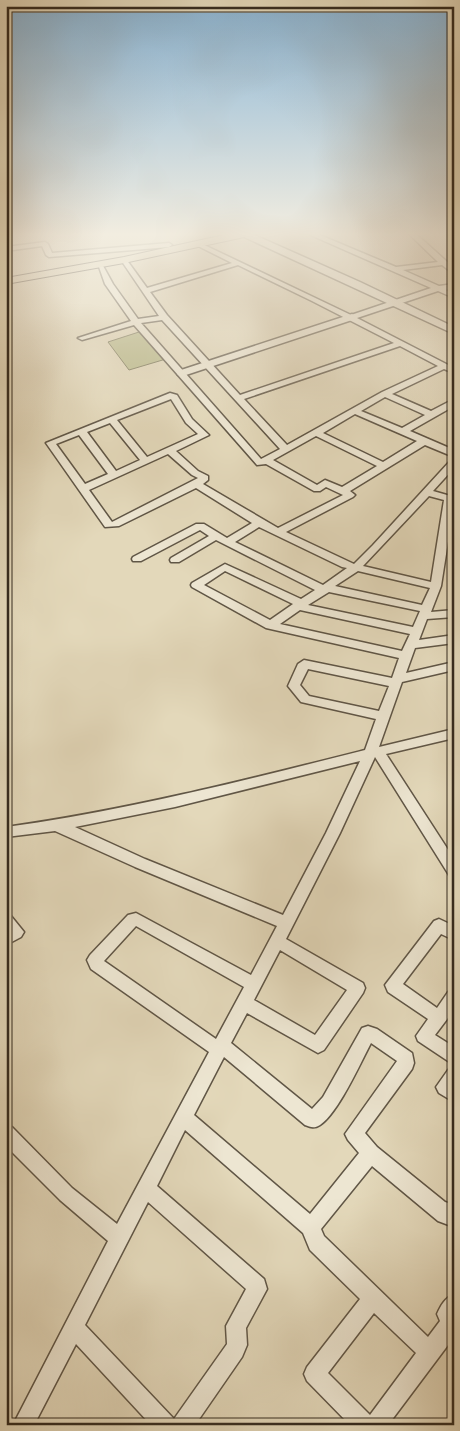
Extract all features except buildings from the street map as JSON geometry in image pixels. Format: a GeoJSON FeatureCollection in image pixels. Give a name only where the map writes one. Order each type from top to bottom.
{"type":"FeatureCollection","features":[{"type":"Feature","properties":{"kind":"street"},"geometry":{"type":"LineString","coordinates":[[120,300],[136,322],[182,373],[215,430]]}},
{"type":"Feature","properties":{"kind":"street"},"geometry":{"type":"LineString","coordinates":[[152,300],[164,317],[286,450]]}},
{"type":"Feature","properties":{"kind":"street"},"geometry":{"type":"LineString","coordinates":[[317,300],[454,371]]}},
{"type":"Feature","properties":{"kind":"street"},"geometry":{"type":"LineString","coordinates":[[391,300],[454,331]]}},
{"type":"Feature","properties":{"kind":"street"},"geometry":{"type":"LineString","coordinates":[[182,373],[403,300]]}},
{"type":"Feature","properties":{"kind":"street"},"geometry":{"type":"LineString","coordinates":[[82,338],[136,322],[164,317]]}},
{"type":"Feature","properties":{"kind":"street"},"geometry":{"type":"LineString","coordinates":[[239,398],[401,343]]}},
{"type":"Feature","properties":{"kind":"street"},"geometry":{"type":"LineString","coordinates":[[170,451],[195,473],[205,478],[115,524],[109,525],[85,488],[51,443],[170,396],[174,397],[189,421],[215,430],[260,463],[384,394],[444,366]]}},
{"type":"Feature","properties":{"kind":"street"},"geometry":{"type":"LineString","coordinates":[[384,394],[430,414]]}},
{"type":"Feature","properties":{"kind":"street"},"geometry":{"type":"LineString","coordinates":[[402,432],[430,414],[454,402]]}},
{"type":"Feature","properties":{"kind":"street"},"geometry":{"type":"LineString","coordinates":[[355,411],[454,454]]}},
{"type":"Feature","properties":{"kind":"street"},"geometry":{"type":"LineString","coordinates":[[112,419],[146,461]]}},
{"type":"Feature","properties":{"kind":"street"},"geometry":{"type":"LineString","coordinates":[[85,488],[215,430]]}},
{"type":"Feature","properties":{"kind":"street"},"geometry":{"type":"LineString","coordinates":[[81,431],[114,475]]}},
{"type":"Feature","properties":{"kind":"street"},"geometry":{"type":"LineString","coordinates":[[316,433],[384,466]]}},
{"type":"Feature","properties":{"kind":"street"},"geometry":{"type":"LineString","coordinates":[[343,491],[424,441]]}},
{"type":"Feature","properties":{"kind":"street"},"geometry":{"type":"LineString","coordinates":[[266,460],[317,489],[325,483],[350,495],[278,532]]}},
{"type":"Feature","properties":{"kind":"street"},"geometry":{"type":"LineString","coordinates":[[270,625],[355,568],[377,547],[454,462]]}},
{"type":"Feature","properties":{"kind":"street"},"geometry":{"type":"LineString","coordinates":[[196,484],[259,523],[355,568],[436,586]]}},
{"type":"Feature","properties":{"kind":"street"},"geometry":{"type":"LineString","coordinates":[[23,1425],[119,1238],[278,941],[374,752],[384,716],[406,656],[436,586],[452,500],[426,492]]}},
{"type":"Feature","properties":{"kind":"street"},"geometry":{"type":"LineString","coordinates":[[227,542],[259,523]]}},
{"type":"Feature","properties":{"kind":"street"},"geometry":{"type":"LineString","coordinates":[[137,559],[200,526],[227,542],[326,589],[425,612],[454,613]]}},
{"type":"Feature","properties":{"kind":"street"},"geometry":{"type":"LineString","coordinates":[[175,560],[216,536]]}},
{"type":"Feature","properties":{"kind":"street"},"geometry":{"type":"LineString","coordinates":[[406,656],[270,625],[196,585],[225,567],[299,605],[417,632]]}},
{"type":"Feature","properties":{"kind":"street"},"geometry":{"type":"LineString","coordinates":[[412,645],[454,639]]}},
{"type":"Feature","properties":{"kind":"street"},"geometry":{"type":"LineString","coordinates":[[384,716],[305,699],[294,686],[304,664],[397,681],[454,666]]}},
{"type":"Feature","properties":{"kind":"street"},"geometry":{"type":"LineString","coordinates":[[6,832],[56,826],[133,811],[454,733]]}},
{"type":"Feature","properties":{"kind":"street"},"geometry":{"type":"LineString","coordinates":[[374,752],[454,872]]}},
{"type":"Feature","properties":{"kind":"street"},"geometry":{"type":"LineString","coordinates":[[56,826],[286,924]]}},
{"type":"Feature","properties":{"kind":"street"},"geometry":{"type":"LineString","coordinates":[[254,985],[136,919],[133,919],[96,960],[96,964],[220,1048],[311,1119],[314,1119],[329,1103],[368,1034],[371,1034],[406,1058],[406,1063],[354,1134],[371,1153],[444,1214],[446,1211],[454,1218]]}},
{"type":"Feature","properties":{"kind":"street"},"geometry":{"type":"LineString","coordinates":[[6,920],[16,932],[6,939]]}},
{"type":"Feature","properties":{"kind":"street"},"geometry":{"type":"LineString","coordinates":[[438,1018],[394,987],[394,985],[439,925],[454,934]]}},
{"type":"Feature","properties":{"kind":"street"},"geometry":{"type":"LineString","coordinates":[[244,1003],[318,1045],[357,988],[278,941]]}},
{"type":"Feature","properties":{"kind":"street"},"geometry":{"type":"LineString","coordinates":[[454,997],[424,1036],[454,1057]]}},
{"type":"Feature","properties":{"kind":"street"},"geometry":{"type":"LineString","coordinates":[[454,1076],[445,1087],[454,1094]]}},
{"type":"Feature","properties":{"kind":"street"},"geometry":{"type":"LineString","coordinates":[[183,1117],[310,1226],[317,1243],[430,1353]]}},
{"type":"Feature","properties":{"kind":"street"},"geometry":{"type":"LineString","coordinates":[[6,1133],[66,1194],[119,1238]]}},
{"type":"Feature","properties":{"kind":"street"},"geometry":{"type":"LineString","coordinates":[[310,1226],[318,1219],[371,1153]]}},
{"type":"Feature","properties":{"kind":"street"},"geometry":{"type":"LineString","coordinates":[[146,1188],[258,1286],[236,1326],[237,1346],[235,1350],[182,1425]]}},
{"type":"Feature","properties":{"kind":"street"},"geometry":{"type":"LineString","coordinates":[[365,1425],[314,1374],[374,1297]]}},
{"type":"Feature","properties":{"kind":"street"},"geometry":{"type":"LineString","coordinates":[[375,1425],[454,1321],[447,1314],[454,1304]]}},
{"type":"Feature","properties":{"kind":"street"},"geometry":{"type":"LineString","coordinates":[[73,1327],[166,1425]]}},
{"type":"Feature","properties":{"kind":"green space"},"geometry":{"type":"Polygon","coordinates":[[[142,331],[166,359],[129,370],[108,342],[142,331]]]}}]}
